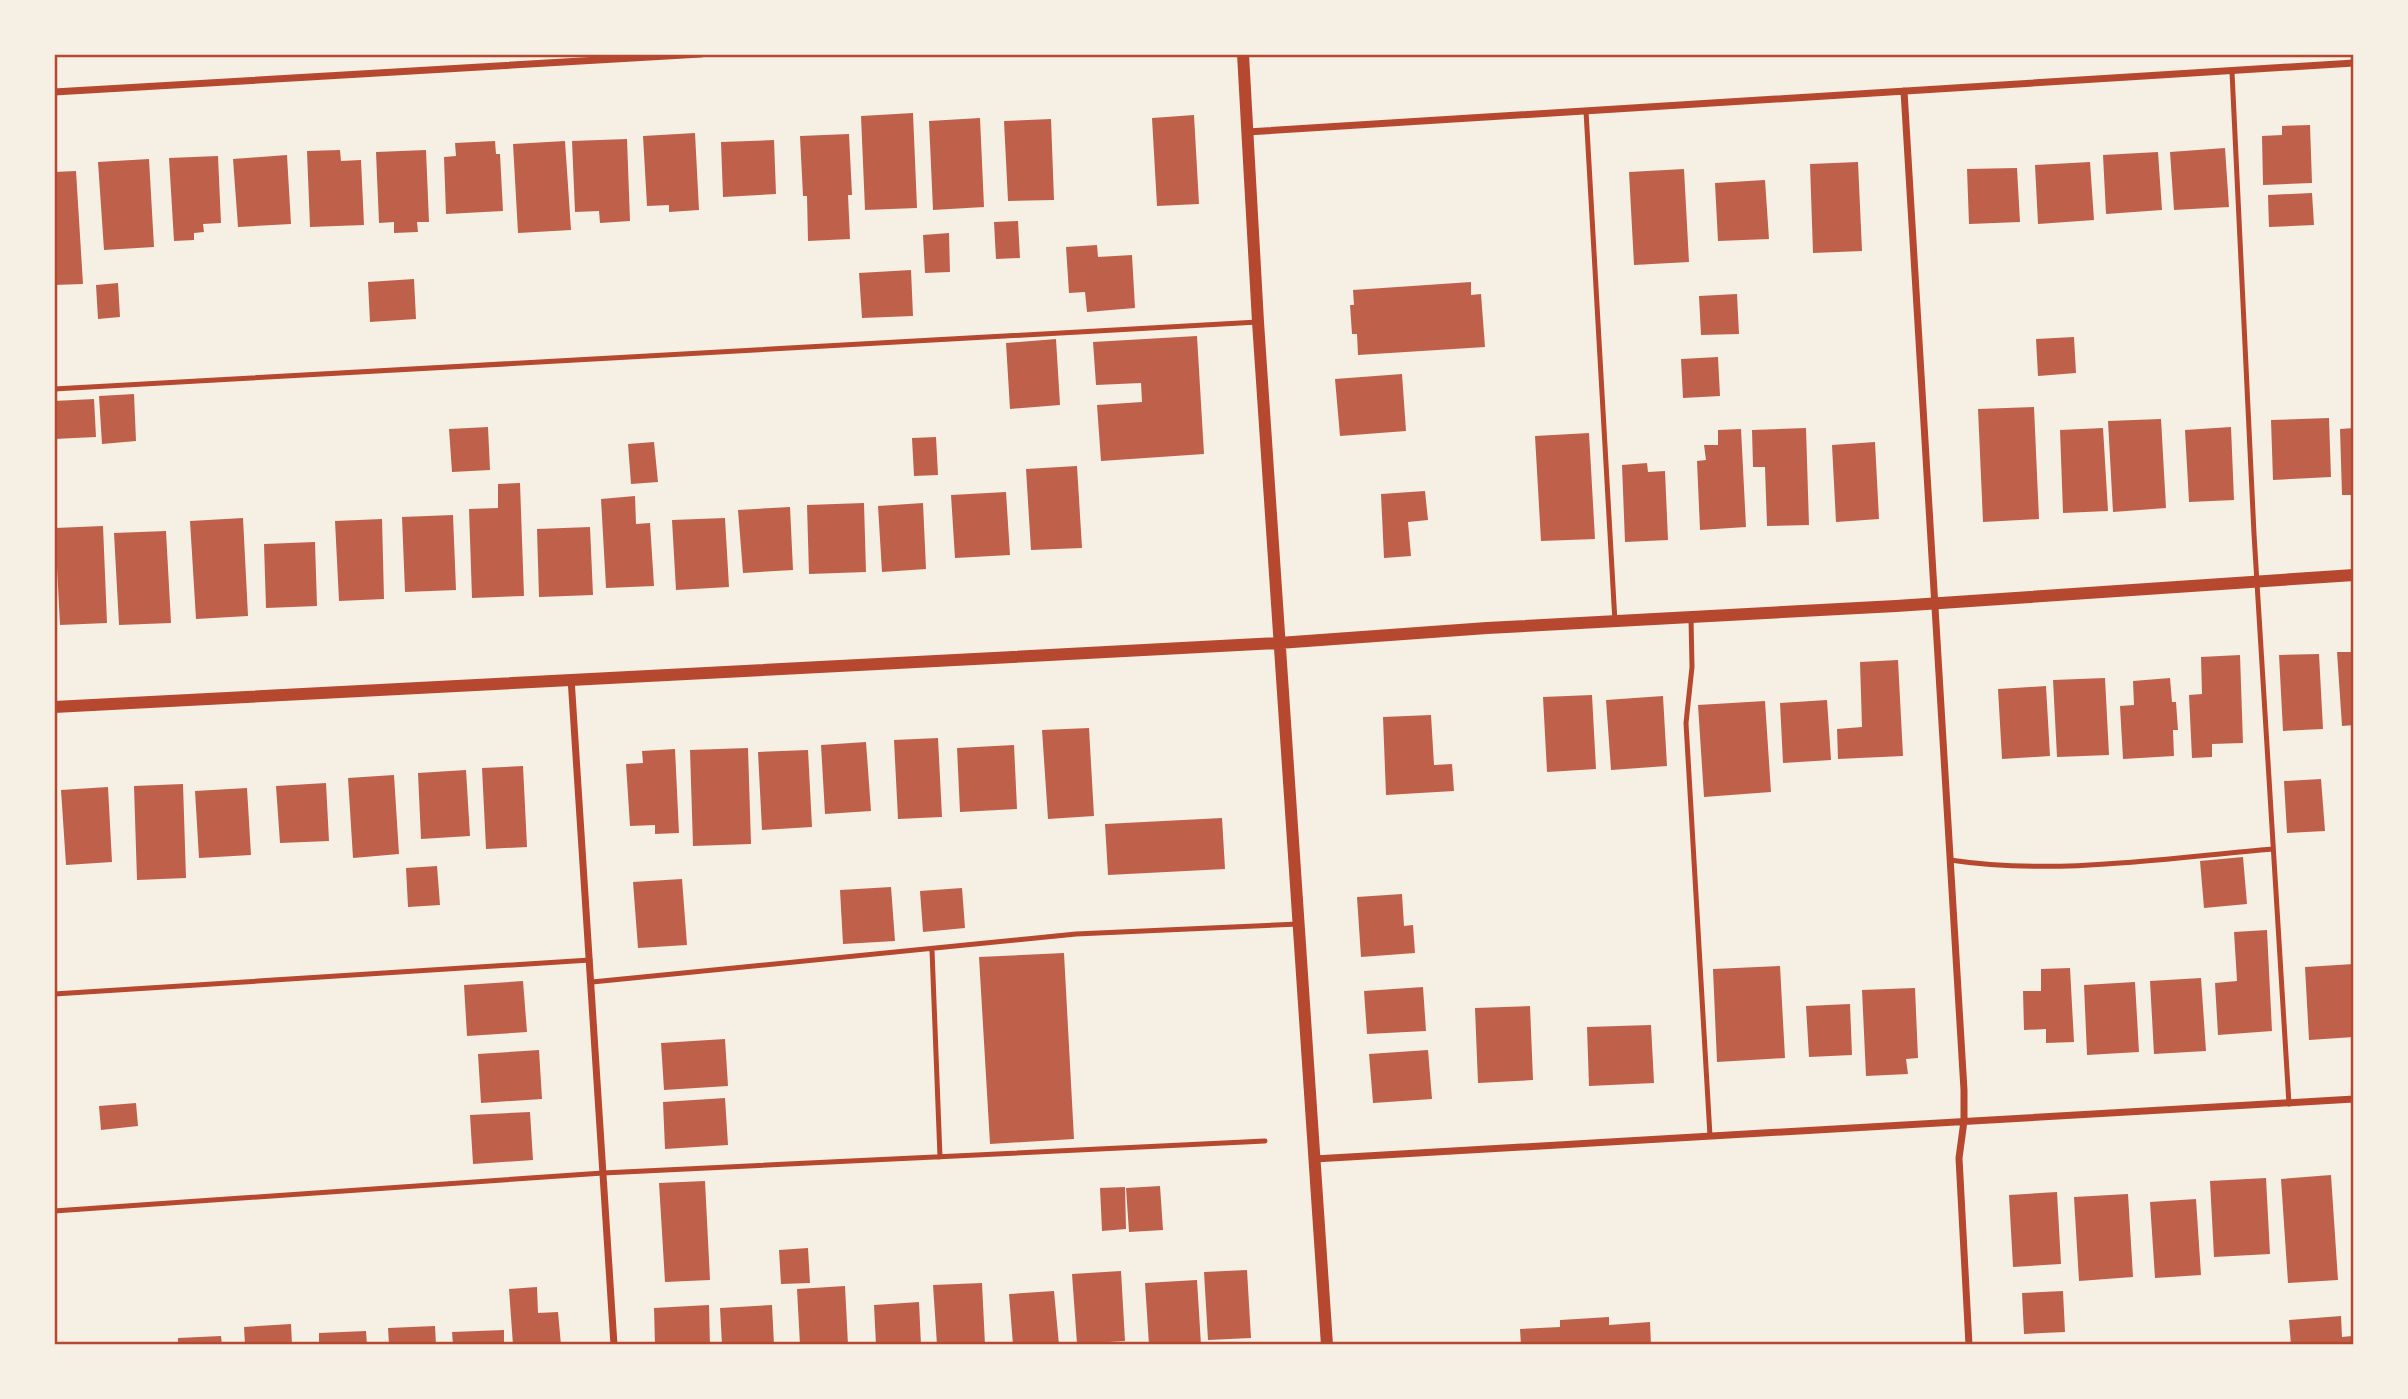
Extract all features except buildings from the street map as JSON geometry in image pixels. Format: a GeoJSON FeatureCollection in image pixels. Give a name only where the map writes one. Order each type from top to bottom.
{"type":"FeatureCollection","features":[{"type":"Feature","properties":{"kind":"street"},"geometry":{"type":"LineString","coordinates":[[54,92],[701,54]]}},
{"type":"Feature","properties":{"kind":"street"},"geometry":{"type":"LineString","coordinates":[[1242,54],[1327,1345]]}},
{"type":"Feature","properties":{"kind":"street"},"geometry":{"type":"LineString","coordinates":[[1247,132],[2354,63]]}},
{"type":"Feature","properties":{"kind":"street"},"geometry":{"type":"LineString","coordinates":[[1904,91],[1964,1121],[1959,1158],[1969,1345]]}},
{"type":"Feature","properties":{"kind":"street"},"geometry":{"type":"LineString","coordinates":[[54,707],[1279,643],[2354,575]]}},
{"type":"Feature","properties":{"kind":"street"},"geometry":{"type":"LineString","coordinates":[[571,678],[614,1345]]}},
{"type":"Feature","properties":{"kind":"street"},"geometry":{"type":"LineString","coordinates":[[1314,1159],[2354,1099]]}},
{"type":"Feature","properties":{"kind":"lane"},"geometry":{"type":"LineString","coordinates":[[2232,72],[2257,581],[2289,1104]]}},
{"type":"Feature","properties":{"kind":"lane"},"geometry":{"type":"LineString","coordinates":[[1586,111],[1615,622]]}},
{"type":"Feature","properties":{"kind":"lane"},"geometry":{"type":"LineString","coordinates":[[54,389],[1258,322]]}},
{"type":"Feature","properties":{"kind":"lane"},"geometry":{"type":"LineString","coordinates":[[1691,618],[1692,667],[1686,723],[1710,1136]]}},
{"type":"Feature","properties":{"kind":"lane"},"geometry":{"type":"LineString","coordinates":[[1950,860],[1990,866],[2078,865],[2273,849]]}},
{"type":"Feature","properties":{"kind":"lane"},"geometry":{"type":"LineString","coordinates":[[592,982],[1076,934],[1298,924]]}},
{"type":"Feature","properties":{"kind":"lane"},"geometry":{"type":"LineString","coordinates":[[932,950],[940,1157]]}},
{"type":"Feature","properties":{"kind":"lane"},"geometry":{"type":"LineString","coordinates":[[54,994],[590,960]]}},
{"type":"Feature","properties":{"kind":"lane"},"geometry":{"type":"LineString","coordinates":[[54,1211],[603,1173],[1265,1141]]}}]}
